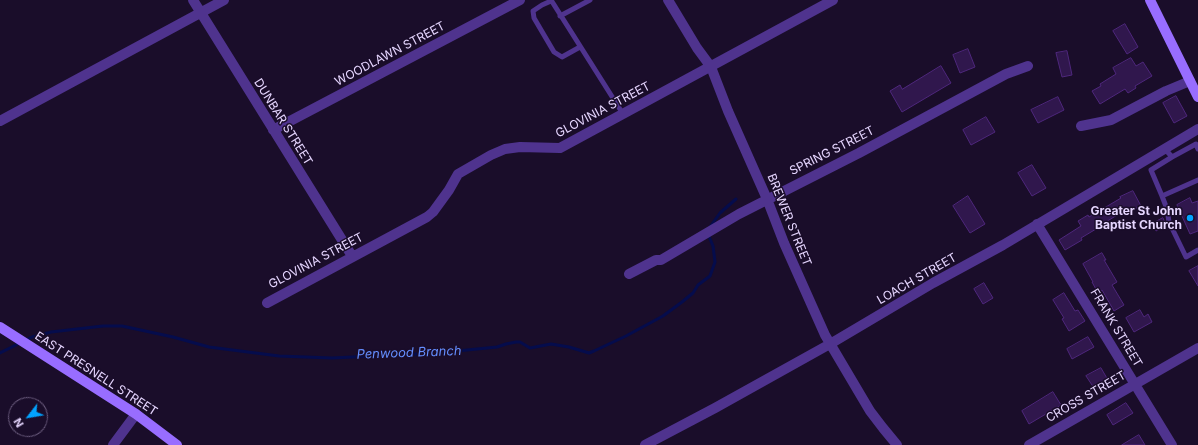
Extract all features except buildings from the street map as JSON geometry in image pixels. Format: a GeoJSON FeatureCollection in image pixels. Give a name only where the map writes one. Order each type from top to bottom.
{"type":"FeatureCollection","features":[{"type":"Feature","properties":{"kind":"main road"},"geometry":{"type":"LineString","coordinates":[[1150,0],[1198,97]]}},
{"type":"Feature","properties":{"kind":"main road","name":"EAST PRESNELL STREET"},"geometry":{"type":"LineString","coordinates":[[0,327],[136,414],[177,445]]}},
{"type":"Feature","properties":{"kind":"street","name":"DUNBAR STREET"},"geometry":{"type":"LineString","coordinates":[[192,0],[352,256]]}},
{"type":"Feature","properties":{"kind":"street"},"geometry":{"type":"LineString","coordinates":[[0,121],[224,0]]}},
{"type":"Feature","properties":{"kind":"street","name":"WOODLAWN STREET"},"geometry":{"type":"LineString","coordinates":[[273,130],[520,0]]}},
{"type":"Feature","properties":{"kind":"street","name":"BREWER STREET"},"geometry":{"type":"LineString","coordinates":[[668,0],[697,48],[711,67],[728,112],[767,199],[798,275],[830,344],[870,410],[897,445]]}},
{"type":"Feature","properties":{"kind":"street","name":"GLOVINIA STREET"},"geometry":{"type":"LineString","coordinates":[[267,303],[427,217],[433,212],[449,190],[458,174],[491,155],[505,149],[520,147],[560,148],[833,0]]}},
{"type":"Feature","properties":{"kind":"street","name":"SPRING STREET"},"geometry":{"type":"LineString","coordinates":[[629,274],[651,263],[661,260],[739,214],[859,153],[1006,74],[1028,66]]}},
{"type":"Feature","properties":{"kind":"street"},"geometry":{"type":"LineString","coordinates":[[1081,126],[1110,120],[1190,80]]}},
{"type":"Feature","properties":{"kind":"street","name":"LOACH STREET"},"geometry":{"type":"LineString","coordinates":[[645,445],[830,344],[1198,129]]}},
{"type":"Feature","properties":{"kind":"street","name":"FRANK STREET"},"geometry":{"type":"LineString","coordinates":[[1037,224],[1172,445]]}},
{"type":"Feature","properties":{"kind":"street","name":"CROSS STREET"},"geometry":{"type":"LineString","coordinates":[[1029,445],[1198,348]]}},
{"type":"Feature","properties":{"kind":"street"},"geometry":{"type":"LineString","coordinates":[[113,445],[136,414]]}},
{"type":"Feature","properties":{"kind":"lane"},"geometry":{"type":"LineString","coordinates":[[560,16],[590,0]]}},
{"type":"Feature","properties":{"kind":"lane"},"geometry":{"type":"LineString","coordinates":[[580,47],[562,57],[554,52],[534,18],[534,11],[551,1],[623,114]]}},
{"type":"Feature","properties":{"kind":"lane"},"geometry":{"type":"LineString","coordinates":[[1198,149],[1196,144],[1151,170],[1167,209],[1169,222],[1186,257],[1198,250]]}},
{"type":"Feature","properties":{"kind":"lane"},"geometry":{"type":"LineString","coordinates":[[1165,148],[1172,157]]}},
{"type":"Feature","properties":{"kind":"lane"},"geometry":{"type":"LineString","coordinates":[[1162,196],[1198,180]]}},
{"type":"Feature","properties":{"kind":"waterway","name":"Penwood Branch"},"geometry":{"type":"LineString","coordinates":[[710,227],[720,213],[736,199]]}},
{"type":"Feature","properties":{"kind":"waterway","name":"Penwood Branch"},"geometry":{"type":"LineString","coordinates":[[0,353],[32,337],[51,332],[103,326],[122,326],[173,337],[209,347],[279,356],[332,358],[414,354],[434,355],[497,347],[516,342],[520,342],[530,348],[551,344],[569,347],[589,353],[626,336],[663,316],[693,293],[698,285],[710,276],[715,262],[713,246],[708,234]]}},
{"type":"Feature","properties":{"kind":"place","name":"Greater St John Baptist Church"},"geometry":{"type":"Point","coordinates":[1190,218]}}]}
